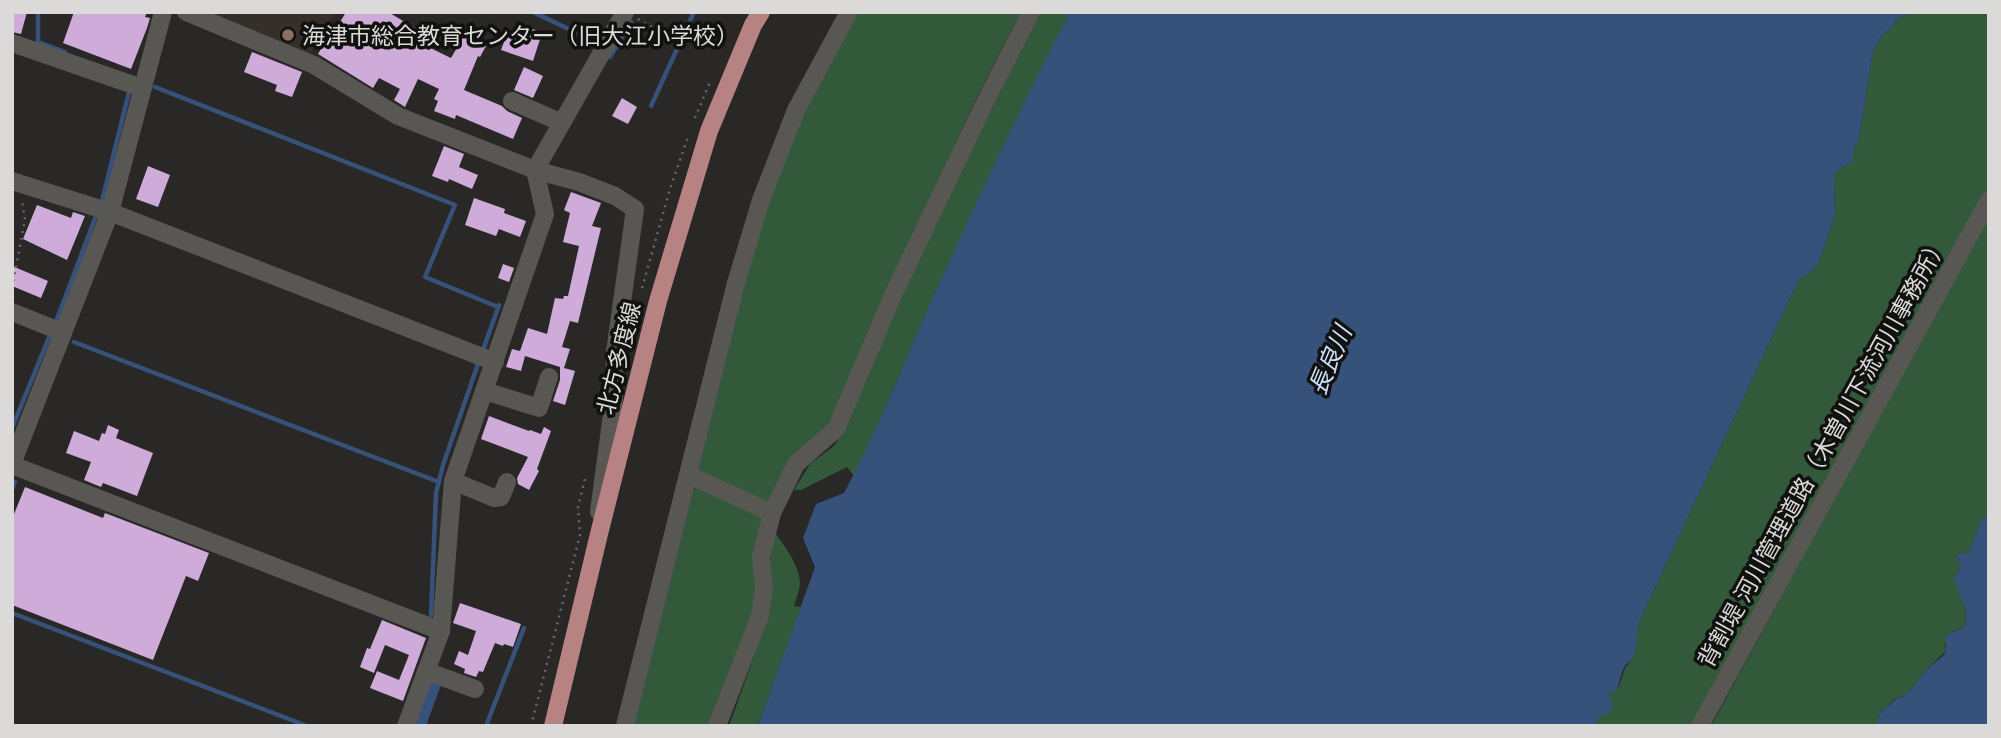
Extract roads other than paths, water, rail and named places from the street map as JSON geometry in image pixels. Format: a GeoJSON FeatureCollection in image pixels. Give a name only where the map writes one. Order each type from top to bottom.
{"type":"FeatureCollection","features":[{"type":"Feature","properties":{"kind":"main road","name":"北方多度線"},"geometry":{"type":"LineString","coordinates":[[553,726],[657,301],[709,131],[761,12]]}},
{"type":"Feature","properties":{"kind":"street"},"geometry":{"type":"LineString","coordinates":[[163,12],[110,212],[12,464],[441,631]]}},
{"type":"Feature","properties":{"kind":"street"},"geometry":{"type":"LineString","coordinates":[[186,12],[314,65],[398,116],[535,170],[579,182],[615,196],[635,209],[615,352],[614,399],[598,534]]}},
{"type":"Feature","properties":{"kind":"street"},"geometry":{"type":"LineString","coordinates":[[625,726],[736,283],[761,200],[796,110],[849,12]]}},
{"type":"Feature","properties":{"kind":"street"},"geometry":{"type":"LineString","coordinates":[[717,726],[760,616],[764,589],[761,557],[772,513],[796,464],[836,429],[894,292],[1031,12]]}},
{"type":"Feature","properties":{"kind":"street"},"geometry":{"type":"LineString","coordinates":[[406,726],[441,631],[453,481],[485,391],[486,359],[545,214],[535,170],[630,15]]}},
{"type":"Feature","properties":{"kind":"street"},"geometry":{"type":"LineString","coordinates":[[12,43],[142,88]]}},
{"type":"Feature","properties":{"kind":"street"},"geometry":{"type":"LineString","coordinates":[[512,101],[562,123]]}},
{"type":"Feature","properties":{"kind":"street"},"geometry":{"type":"LineString","coordinates":[[16,182],[110,212],[486,359]]}},
{"type":"Feature","properties":{"kind":"street","name":"背割堤 河川管理道路（木曽川下流河川事務所）"},"geometry":{"type":"LineString","coordinates":[[1700,726],[1989,200]]}},
{"type":"Feature","properties":{"kind":"street"},"geometry":{"type":"LineString","coordinates":[[12,312],[62,332]]}},
{"type":"Feature","properties":{"kind":"street"},"geometry":{"type":"LineString","coordinates":[[485,391],[539,408],[550,377]]}},
{"type":"Feature","properties":{"kind":"street"},"geometry":{"type":"LineString","coordinates":[[689,475],[772,513]]}},
{"type":"Feature","properties":{"kind":"street"},"geometry":{"type":"LineString","coordinates":[[453,481],[494,498],[501,497],[507,482]]}},
{"type":"Feature","properties":{"kind":"street"},"geometry":{"type":"LineString","coordinates":[[426,671],[475,689]]}},
{"type":"Feature","properties":{"kind":"water","name":"長良川"},"geometry":{"type":"Polygon","coordinates":[[[1070,12],[1913,12],[1896,20],[1880,38],[1873,51],[1859,139],[1853,153],[1853,162],[1836,172],[1835,215],[1820,259],[1815,269],[1798,281],[1640,620],[1634,655],[1625,666],[1615,692],[1608,691],[1613,705],[1608,713],[1599,717],[1595,726],[758,726],[815,567],[803,538],[816,504],[844,493],[857,469],[983,188],[1070,12]]]}},
{"type":"Feature","properties":{"kind":"water"},"geometry":{"type":"Polygon","coordinates":[[[1989,511],[1989,726],[1875,726],[1881,712],[1910,691],[1927,669],[1943,656],[1946,651],[1946,635],[1965,627],[1965,607],[1954,578],[1960,568],[1957,554],[1969,552],[1981,520],[1989,511]]]}},
{"type":"Feature","properties":{"kind":"water"},"geometry":{"type":"Polygon","coordinates":[[[431,681],[441,685],[426,726],[414,726],[431,681]]]}},
{"type":"Feature","properties":{"kind":"waterway"},"geometry":{"type":"LineString","coordinates":[[38,12],[38,42],[65,52]]}},
{"type":"Feature","properties":{"kind":"waterway"},"geometry":{"type":"LineString","coordinates":[[533,12],[594,41]]}},
{"type":"Feature","properties":{"kind":"waterway"},"geometry":{"type":"LineString","coordinates":[[651,106],[694,12]]}},
{"type":"Feature","properties":{"kind":"waterway"},"geometry":{"type":"LineString","coordinates":[[610,57],[631,22]]}},
{"type":"Feature","properties":{"kind":"waterway"},"geometry":{"type":"LineString","coordinates":[[155,87],[455,205],[425,277],[498,307]]}},
{"type":"Feature","properties":{"kind":"waterway"},"geometry":{"type":"LineString","coordinates":[[102,201],[129,92]]}},
{"type":"Feature","properties":{"kind":"waterway"},"geometry":{"type":"LineString","coordinates":[[57,319],[96,216]]}},
{"type":"Feature","properties":{"kind":"waterway"},"geometry":{"type":"LineString","coordinates":[[482,353],[499,305]]}},
{"type":"Feature","properties":{"kind":"waterway"},"geometry":{"type":"LineString","coordinates":[[12,428],[50,335]]}},
{"type":"Feature","properties":{"kind":"waterway"},"geometry":{"type":"LineString","coordinates":[[74,342],[439,482]]}},
{"type":"Feature","properties":{"kind":"waterway"},"geometry":{"type":"LineString","coordinates":[[431,615],[436,493],[479,361]]}},
{"type":"Feature","properties":{"kind":"waterway"},"geometry":{"type":"LineString","coordinates":[[12,489],[15,482]]}},
{"type":"Feature","properties":{"kind":"waterway"},"geometry":{"type":"LineString","coordinates":[[12,613],[307,726]]}},
{"type":"Feature","properties":{"kind":"waterway"},"geometry":{"type":"LineString","coordinates":[[486,726],[524,628]]}},
{"type":"Feature","properties":{"kind":"place","name":"海津市総合教育センター（旧大江小学校）"},"geometry":{"type":"Point","coordinates":[288,35]}}]}
